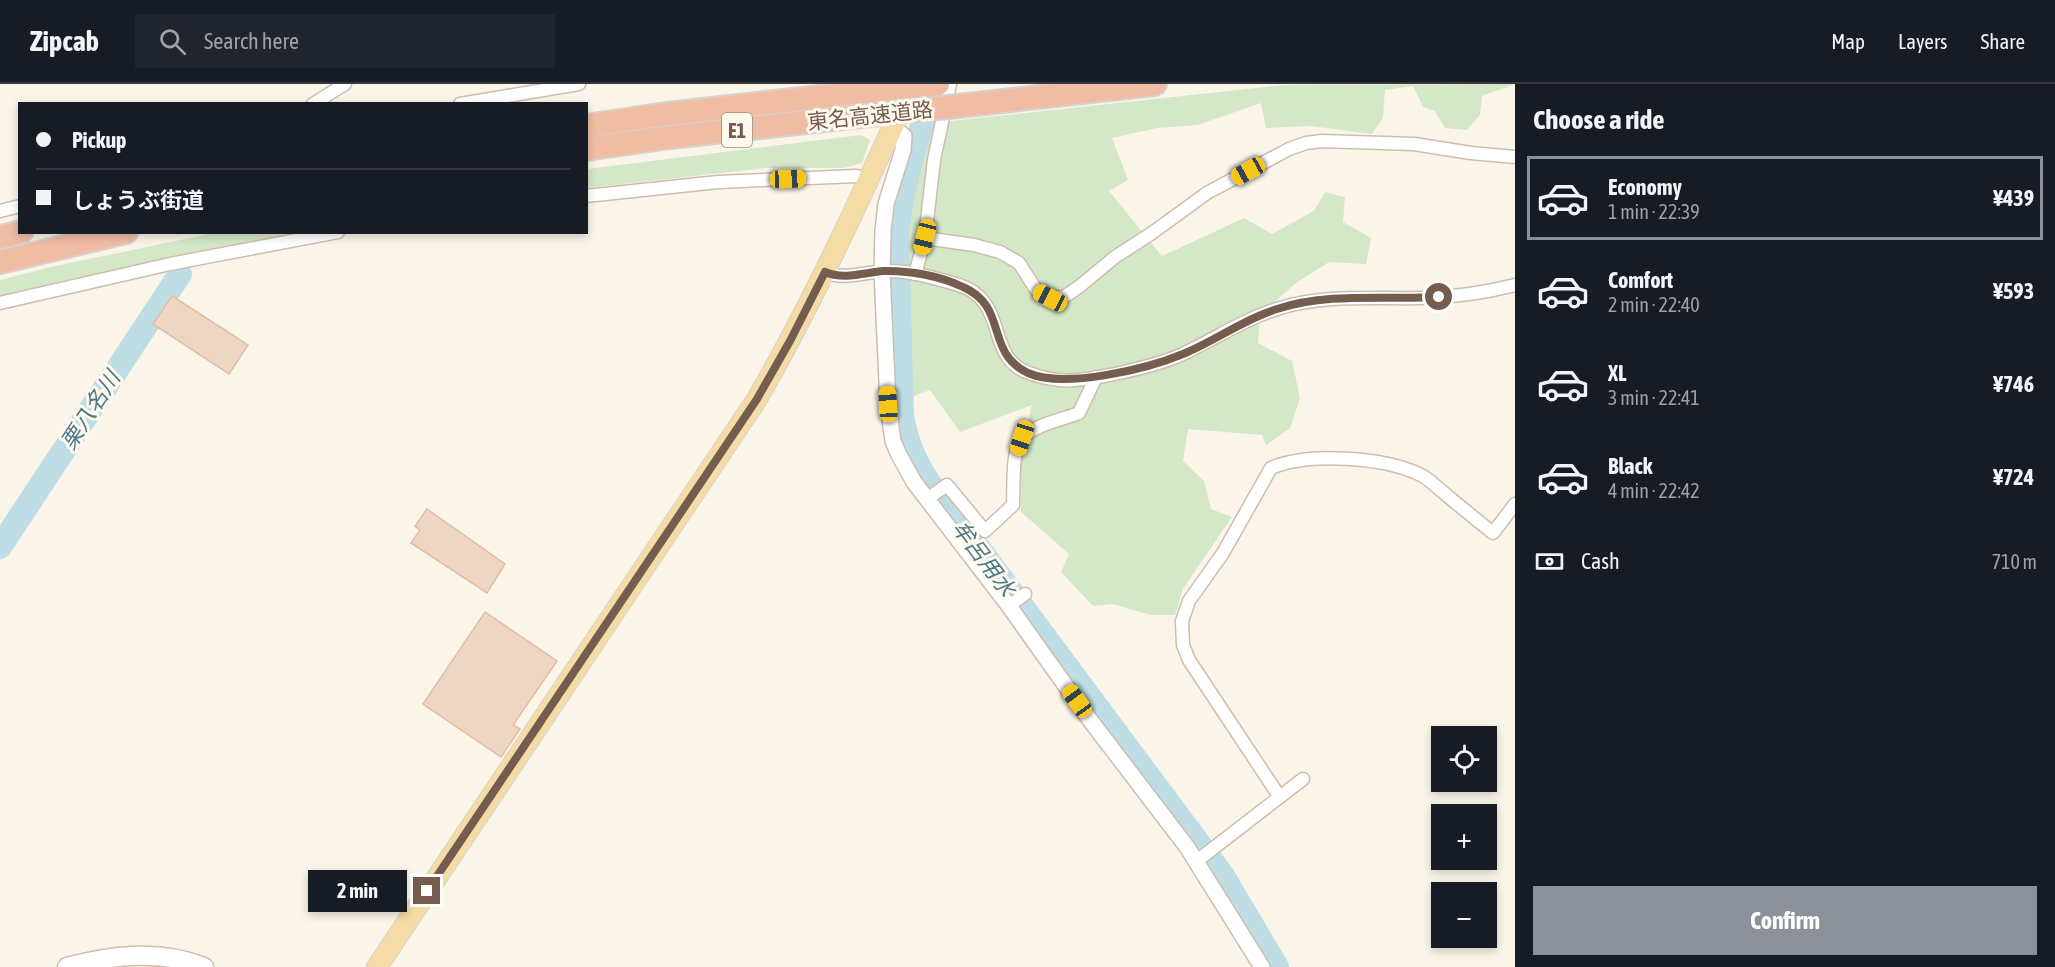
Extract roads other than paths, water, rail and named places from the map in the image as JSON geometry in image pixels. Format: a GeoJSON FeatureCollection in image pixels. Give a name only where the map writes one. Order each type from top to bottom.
{"type":"FeatureCollection","features":[{"type":"Feature","properties":{"kind":"highway","name":"東名高速道路"},"geometry":{"type":"LineString","coordinates":[[588,126],[658,115],[938,84]]}},
{"type":"Feature","properties":{"kind":"highway","name":"東名高速道路"},"geometry":{"type":"LineString","coordinates":[[588,149],[670,137],[890,120],[958,106],[1155,84]]}},
{"type":"Feature","properties":{"kind":"highway"},"geometry":{"type":"LineString","coordinates":[[0,237],[18,233]]}},
{"type":"Feature","properties":{"kind":"highway"},"geometry":{"type":"LineString","coordinates":[[0,262],[118,234]]}},
{"type":"Feature","properties":{"kind":"main road"},"geometry":{"type":"LineString","coordinates":[[377,967],[757,399],[825,272],[869,179],[890,120],[906,86]]}},
{"type":"Feature","properties":{"kind":"main road"},"geometry":{"type":"LineString","coordinates":[[67,967],[100,959],[153,956],[176,959],[204,967]]}},
{"type":"Feature","properties":{"kind":"street"},"geometry":{"type":"LineString","coordinates":[[316,102],[345,84]]}},
{"type":"Feature","properties":{"kind":"street"},"geometry":{"type":"LineString","coordinates":[[472,102],[579,84]]}},
{"type":"Feature","properties":{"kind":"street"},"geometry":{"type":"LineString","coordinates":[[913,273],[925,237],[934,160],[950,84]]}},
{"type":"Feature","properties":{"kind":"street"},"geometry":{"type":"LineString","coordinates":[[890,120],[904,135],[903,150],[886,204],[883,231],[886,271],[888,404],[892,433],[899,455],[914,482],[929,498],[1010,606],[1090,720],[1187,847],[1262,967]]}},
{"type":"Feature","properties":{"kind":"street"},"geometry":{"type":"LineString","coordinates":[[925,237],[1000,252],[1019,263],[1037,291],[1050,298],[1064,297],[1115,257],[1207,193],[1288,149],[1306,143],[1322,141],[1414,144],[1515,157]]}},
{"type":"Feature","properties":{"kind":"street"},"geometry":{"type":"LineString","coordinates":[[588,196],[718,182],[857,176],[869,179]]}},
{"type":"Feature","properties":{"kind":"street"},"geometry":{"type":"LineString","coordinates":[[0,211],[18,206]]}},
{"type":"Feature","properties":{"kind":"street"},"geometry":{"type":"LineString","coordinates":[[0,303],[170,264],[328,234]]}},
{"type":"Feature","properties":{"kind":"street"},"geometry":{"type":"LineString","coordinates":[[825,272],[835,277],[886,271],[913,273],[962,286],[980,296],[989,308],[1004,352],[1013,364],[1030,374],[1060,380],[1096,377],[1163,361],[1184,354],[1276,309],[1329,299],[1456,296],[1490,292],[1515,285]]}},
{"type":"Feature","properties":{"kind":"street"},"geometry":{"type":"LineString","coordinates":[[929,498],[947,484],[985,531],[1013,505],[1015,458],[1022,438],[1037,429],[1079,413],[1096,377]]}},
{"type":"Feature","properties":{"kind":"street"},"geometry":{"type":"LineString","coordinates":[[1279,796],[1189,660],[1183,645],[1182,621],[1189,601],[1223,553],[1271,468],[1284,462],[1346,458],[1370,460],[1407,470],[1422,476],[1493,533],[1515,504]]}},
{"type":"Feature","properties":{"kind":"street"},"geometry":{"type":"LineString","coordinates":[[1013,603],[1025,594]]}},
{"type":"Feature","properties":{"kind":"street"},"geometry":{"type":"LineString","coordinates":[[1202,857],[1303,779]]}},
{"type":"Feature","properties":{"kind":"waterway","name":"牟呂用水"},"geometry":{"type":"LineString","coordinates":[[934,92],[911,161],[897,232],[902,416],[905,432],[915,458],[936,492],[1223,876],[1277,967]]}},
{"type":"Feature","properties":{"kind":"waterway","name":"栗八名川"},"geometry":{"type":"LineString","coordinates":[[0,547],[180,274]]}}]}
